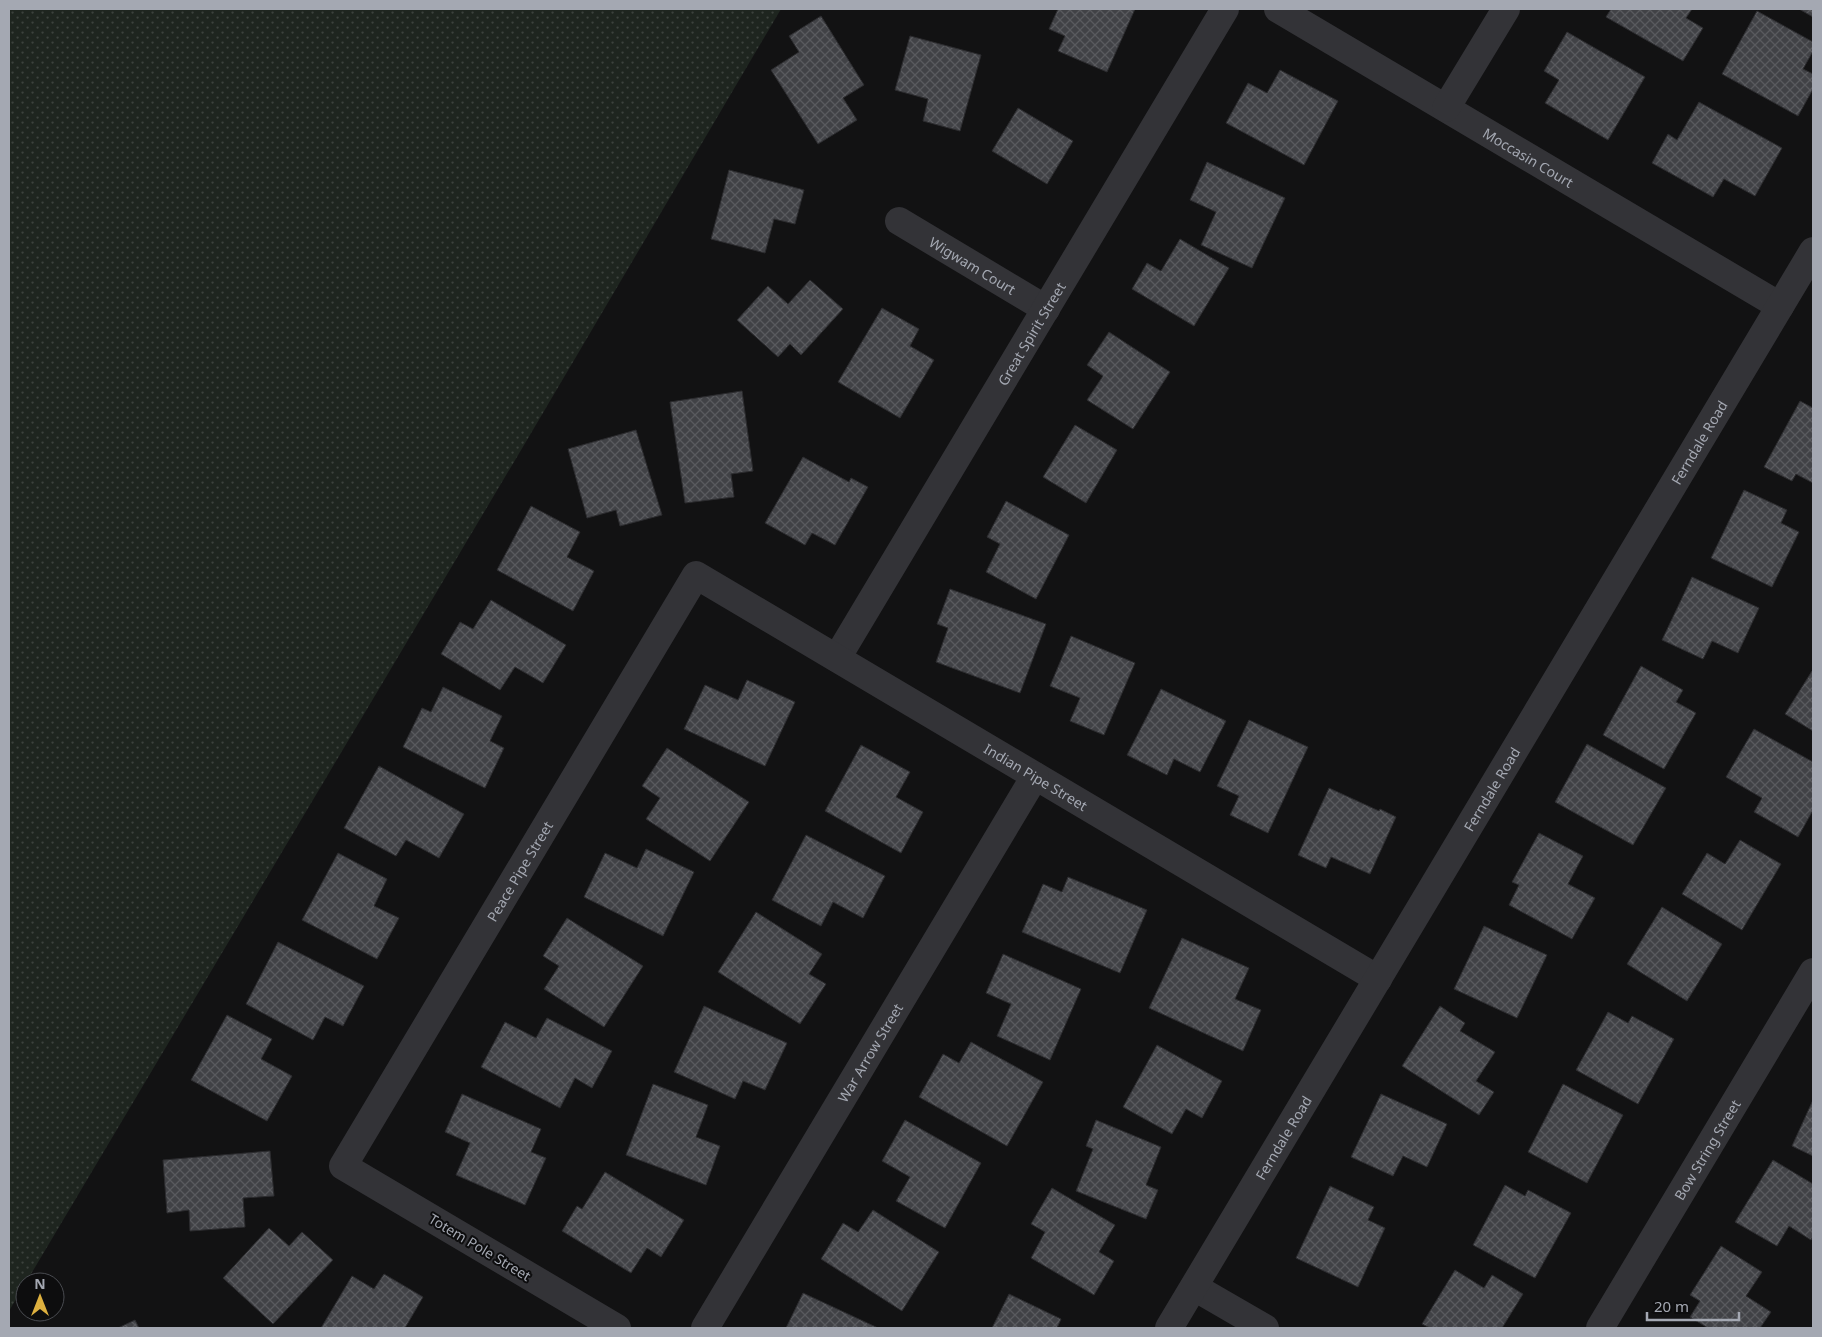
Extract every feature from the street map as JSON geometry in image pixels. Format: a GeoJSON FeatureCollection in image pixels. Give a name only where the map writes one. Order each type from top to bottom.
{"type":"FeatureCollection","features":[{"type":"Feature","properties":{"kind":"street","name":"Great Spirit Street"},"geometry":{"type":"LineString","coordinates":[[837,658],[1226,9]]}},
{"type":"Feature","properties":{"kind":"street","name":"Moccasin Court"},"geometry":{"type":"LineString","coordinates":[[1278,9],[1780,306]]}},
{"type":"Feature","properties":{"kind":"street"},"geometry":{"type":"LineString","coordinates":[[1446,108],[1506,9]]}},
{"type":"Feature","properties":{"kind":"street","name":"Wigwam Court"},"geometry":{"type":"LineString","coordinates":[[899,221],[1046,309]]}},
{"type":"Feature","properties":{"kind":"street","name":"Ferndale Road"},"geometry":{"type":"LineString","coordinates":[[1169,1328],[1813,251]]}},
{"type":"Feature","properties":{"kind":"street","name":"Indian Pipe Street"},"geometry":{"type":"LineString","coordinates":[[696,575],[1378,979]]}},
{"type":"Feature","properties":{"kind":"street","name":"Peace Pipe Street"},"geometry":{"type":"LineString","coordinates":[[343,1166],[696,575]]}},
{"type":"Feature","properties":{"kind":"street","name":"War Arrow Street"},"geometry":{"type":"LineString","coordinates":[[704,1328],[1035,776]]}},
{"type":"Feature","properties":{"kind":"street","name":"Bow String Street"},"geometry":{"type":"LineString","coordinates":[[1600,1328],[1813,972]]}},
{"type":"Feature","properties":{"kind":"street","name":"Totem Pole Street"},"geometry":{"type":"LineString","coordinates":[[343,1166],[617,1328]]}},
{"type":"Feature","properties":{"kind":"street"},"geometry":{"type":"LineString","coordinates":[[1194,1287],[1265,1328]]}},
{"type":"Feature","properties":{"kind":"shaded area"},"geometry":{"type":"Polygon","coordinates":[[[9,9],[781,9],[32,1272],[15,1272],[15,1301],[9,1311],[9,9]]]}},
{"type":"Feature","properties":{"kind":"building"},"geometry":{"type":"Polygon","coordinates":[[[1058,9],[1135,9],[1107,72],[1058,51],[1065,36],[1049,29],[1058,9]]]}},
{"type":"Feature","properties":{"kind":"building"},"geometry":{"type":"Polygon","coordinates":[[[1611,9],[1692,9],[1686,18],[1703,28],[1683,61],[1606,17],[1611,9]]]}},
{"type":"Feature","properties":{"kind":"building"},"geometry":{"type":"Polygon","coordinates":[[[1799,9],[1813,9],[1813,17],[1799,9]]]}},
{"type":"Feature","properties":{"kind":"building"},"geometry":{"type":"Polygon","coordinates":[[[1757,11],[1813,42],[1813,51],[1803,69],[1813,74],[1813,89],[1798,116],[1722,74],[1757,11]]]}},
{"type":"Feature","properties":{"kind":"building"},"geometry":{"type":"Polygon","coordinates":[[[821,16],[864,85],[843,98],[857,120],[818,144],[771,70],[799,52],[789,36],[821,16]]]}},
{"type":"Feature","properties":{"kind":"building"},"geometry":{"type":"Polygon","coordinates":[[[1567,32],[1645,77],[1608,140],[1545,103],[1559,80],[1544,71],[1567,32]]]}},
{"type":"Feature","properties":{"kind":"building"},"geometry":{"type":"Polygon","coordinates":[[[910,36],[981,55],[960,131],[923,121],[928,99],[895,90],[910,36]]]}},
{"type":"Feature","properties":{"kind":"building"},"geometry":{"type":"Polygon","coordinates":[[[1280,70],[1338,101],[1304,165],[1226,123],[1248,83],[1267,93],[1280,70]]]}},
{"type":"Feature","properties":{"kind":"building"},"geometry":{"type":"Polygon","coordinates":[[[1699,102],[1782,148],[1755,196],[1724,179],[1713,197],[1652,163],[1668,134],[1677,140],[1699,102]]]}},
{"type":"Feature","properties":{"kind":"building"},"geometry":{"type":"Polygon","coordinates":[[[1018,108],[1073,141],[1047,184],[992,151],[1018,108]]]}},
{"type":"Feature","properties":{"kind":"building"},"geometry":{"type":"Polygon","coordinates":[[[1207,162],[1285,198],[1252,268],[1201,245],[1216,212],[1190,200],[1207,162]]]}},
{"type":"Feature","properties":{"kind":"building"},"geometry":{"type":"Polygon","coordinates":[[[729,170],[804,190],[795,224],[774,219],[765,253],[711,239],[729,170]]]}},
{"type":"Feature","properties":{"kind":"building"},"geometry":{"type":"Polygon","coordinates":[[[1180,239],[1229,268],[1194,326],[1132,289],[1147,263],[1161,271],[1180,239]]]}},
{"type":"Feature","properties":{"kind":"building"},"geometry":{"type":"Polygon","coordinates":[[[810,280],[843,309],[801,355],[790,344],[778,357],[737,320],[768,286],[788,304],[810,280]]]}},
{"type":"Feature","properties":{"kind":"building"},"geometry":{"type":"Polygon","coordinates":[[[882,308],[919,329],[910,346],[934,360],[900,418],[838,382],[882,308]]]}},
{"type":"Feature","properties":{"kind":"building"},"geometry":{"type":"Polygon","coordinates":[[[1109,332],[1170,372],[1133,429],[1087,400],[1103,376],[1087,365],[1109,332]]]}},
{"type":"Feature","properties":{"kind":"building"},"geometry":{"type":"Polygon","coordinates":[[[742,391],[753,471],[731,474],[734,497],[685,503],[670,402],[742,391]]]}},
{"type":"Feature","properties":{"kind":"building"},"geometry":{"type":"Polygon","coordinates":[[[1800,401],[1813,408],[1813,483],[1796,474],[1792,481],[1764,467],[1800,401]]]}},
{"type":"Feature","properties":{"kind":"building"},"geometry":{"type":"Polygon","coordinates":[[[1075,425],[1117,450],[1086,503],[1043,477],[1075,425]]]}},
{"type":"Feature","properties":{"kind":"building"},"geometry":{"type":"Polygon","coordinates":[[[636,430],[662,515],[620,526],[616,510],[587,518],[568,449],[636,430]]]}},
{"type":"Feature","properties":{"kind":"building"},"geometry":{"type":"Polygon","coordinates":[[[803,457],[849,482],[851,478],[868,487],[835,545],[812,533],[805,545],[765,523],[803,457]]]}},
{"type":"Feature","properties":{"kind":"building"},"geometry":{"type":"Polygon","coordinates":[[[1744,490],[1787,510],[1781,523],[1799,532],[1772,587],[1711,558],[1744,490]]]}},
{"type":"Feature","properties":{"kind":"building"},"geometry":{"type":"Polygon","coordinates":[[[1006,501],[1069,535],[1036,599],[986,572],[1000,544],[987,537],[1006,501]]]}},
{"type":"Feature","properties":{"kind":"building"},"geometry":{"type":"Polygon","coordinates":[[[531,506],[580,532],[567,557],[594,571],[573,611],[497,570],[531,506]]]}},
{"type":"Feature","properties":{"kind":"building"},"geometry":{"type":"Polygon","coordinates":[[[1692,577],[1759,608],[1738,653],[1712,641],[1703,659],[1662,640],[1692,577]]]}},
{"type":"Feature","properties":{"kind":"building"},"geometry":{"type":"Polygon","coordinates":[[[950,589],[1046,624],[1020,693],[936,662],[948,628],[937,624],[950,589]]]}},
{"type":"Feature","properties":{"kind":"building"},"geometry":{"type":"Polygon","coordinates":[[[491,600],[566,645],[543,683],[515,667],[500,690],[441,654],[460,622],[473,629],[491,600]]]}},
{"type":"Feature","properties":{"kind":"building"},"geometry":{"type":"Polygon","coordinates":[[[1071,636],[1135,663],[1104,735],[1070,721],[1080,698],[1050,686],[1071,636]]]}},
{"type":"Feature","properties":{"kind":"building"},"geometry":{"type":"Polygon","coordinates":[[[1641,666],[1683,690],[1676,702],[1696,713],[1664,769],[1603,735],[1641,666]]]}},
{"type":"Feature","properties":{"kind":"building"},"geometry":{"type":"Polygon","coordinates":[[[1813,671],[1813,731],[1785,714],[1813,671]]]}},
{"type":"Feature","properties":{"kind":"building"},"geometry":{"type":"Polygon","coordinates":[[[747,680],[795,702],[765,766],[684,729],[705,685],[738,700],[747,680]]]}},
{"type":"Feature","properties":{"kind":"building"},"geometry":{"type":"Polygon","coordinates":[[[443,687],[502,716],[490,741],[504,748],[485,788],[403,747],[422,708],[431,712],[443,687]]]}},
{"type":"Feature","properties":{"kind":"building"},"geometry":{"type":"Polygon","coordinates":[[[1161,689],[1226,721],[1200,772],[1174,759],[1167,775],[1127,755],[1161,689]]]}},
{"type":"Feature","properties":{"kind":"building"},"geometry":{"type":"Polygon","coordinates":[[[1249,720],[1308,747],[1268,833],[1230,815],[1239,796],[1217,786],[1249,720]]]}},
{"type":"Feature","properties":{"kind":"building"},"geometry":{"type":"Polygon","coordinates":[[[1754,729],[1813,762],[1813,810],[1798,837],[1754,812],[1762,798],[1726,777],[1754,729]]]}},
{"type":"Feature","properties":{"kind":"building"},"geometry":{"type":"Polygon","coordinates":[[[1587,744],[1666,788],[1633,845],[1555,802],[1587,744]]]}},
{"type":"Feature","properties":{"kind":"building"},"geometry":{"type":"Polygon","coordinates":[[[861,745],[910,772],[896,797],[923,812],[901,853],[825,811],[861,745]]]}},
{"type":"Feature","properties":{"kind":"building"},"geometry":{"type":"Polygon","coordinates":[[[667,748],[749,802],[710,861],[646,819],[660,798],[642,786],[667,748]]]}},
{"type":"Feature","properties":{"kind":"building"},"geometry":{"type":"Polygon","coordinates":[[[379,766],[464,814],[439,858],[406,840],[396,856],[344,828],[379,766]]]}},
{"type":"Feature","properties":{"kind":"building"},"geometry":{"type":"Polygon","coordinates":[[[1329,788],[1396,817],[1370,874],[1331,857],[1326,868],[1298,855],[1329,788]]]}},
{"type":"Feature","properties":{"kind":"building"},"geometry":{"type":"Polygon","coordinates":[[[1539,833],[1583,856],[1568,884],[1595,898],[1572,939],[1509,905],[1519,885],[1512,882],[1539,833]]]}},
{"type":"Feature","properties":{"kind":"building"},"geometry":{"type":"Polygon","coordinates":[[[806,835],[885,876],[863,918],[833,902],[821,926],[772,900],[806,835]]]}},
{"type":"Feature","properties":{"kind":"building"},"geometry":{"type":"Polygon","coordinates":[[[1740,840],[1781,864],[1742,930],[1682,894],[1707,853],[1725,864],[1740,840]]]}},
{"type":"Feature","properties":{"kind":"building"},"geometry":{"type":"Polygon","coordinates":[[[646,849],[694,872],[663,936],[584,897],[605,853],[637,868],[646,849]]]}},
{"type":"Feature","properties":{"kind":"building"},"geometry":{"type":"Polygon","coordinates":[[[338,853],[387,879],[374,906],[399,918],[377,959],[302,920],[338,853]]]}},
{"type":"Feature","properties":{"kind":"building"},"geometry":{"type":"Polygon","coordinates":[[[1068,877],[1147,910],[1120,973],[1022,932],[1043,884],[1062,892],[1068,877]]]}},
{"type":"Feature","properties":{"kind":"building"},"geometry":{"type":"Polygon","coordinates":[[[1662,907],[1722,944],[1687,1001],[1627,964],[1662,907]]]}},
{"type":"Feature","properties":{"kind":"building"},"geometry":{"type":"Polygon","coordinates":[[[756,912],[822,954],[809,974],[826,984],[800,1024],[718,972],[756,912]]]}},
{"type":"Feature","properties":{"kind":"building"},"geometry":{"type":"Polygon","coordinates":[[[567,918],[643,966],[604,1027],[544,989],[559,966],[543,956],[567,918]]]}},
{"type":"Feature","properties":{"kind":"building"},"geometry":{"type":"Polygon","coordinates":[[[1484,926],[1547,955],[1517,1018],[1454,989],[1484,926]]]}},
{"type":"Feature","properties":{"kind":"building"},"geometry":{"type":"Polygon","coordinates":[[[1182,938],[1249,968],[1235,999],[1261,1010],[1243,1051],[1149,1008],[1182,938]]]}},
{"type":"Feature","properties":{"kind":"building"},"geometry":{"type":"Polygon","coordinates":[[[278,942],[364,986],[343,1026],[325,1017],[313,1040],[246,1004],[278,942]]]}},
{"type":"Feature","properties":{"kind":"building"},"geometry":{"type":"Polygon","coordinates":[[[1003,954],[1081,989],[1050,1060],[997,1036],[1011,1004],[986,993],[1003,954]]]}},
{"type":"Feature","properties":{"kind":"building"},"geometry":{"type":"Polygon","coordinates":[[[704,1006],[787,1043],[765,1090],[743,1081],[735,1099],[674,1072],[704,1006]]]}},
{"type":"Feature","properties":{"kind":"building"},"geometry":{"type":"Polygon","coordinates":[[[1440,1006],[1465,1023],[1460,1031],[1495,1052],[1476,1081],[1494,1092],[1479,1115],[1402,1066],[1440,1006]]]}},
{"type":"Feature","properties":{"kind":"building"},"geometry":{"type":"Polygon","coordinates":[[[1608,1012],[1628,1023],[1632,1016],[1674,1039],[1638,1104],[1576,1070],[1608,1012]]]}},
{"type":"Feature","properties":{"kind":"building"},"geometry":{"type":"Polygon","coordinates":[[[227,1015],[272,1039],[261,1059],[292,1076],[267,1121],[191,1080],[227,1015]]]}},
{"type":"Feature","properties":{"kind":"building"},"geometry":{"type":"Polygon","coordinates":[[[547,1018],[612,1051],[592,1088],[575,1078],[560,1108],[481,1067],[505,1022],[536,1038],[547,1018]]]}},
{"type":"Feature","properties":{"kind":"building"},"geometry":{"type":"Polygon","coordinates":[[[971,1042],[1043,1082],[1007,1146],[919,1097],[943,1054],[959,1063],[971,1042]]]}},
{"type":"Feature","properties":{"kind":"building"},"geometry":{"type":"Polygon","coordinates":[[[1157,1045],[1222,1081],[1202,1118],[1186,1109],[1172,1134],[1123,1107],[1157,1045]]]}},
{"type":"Feature","properties":{"kind":"building"},"geometry":{"type":"Polygon","coordinates":[[[653,1084],[708,1105],[696,1137],[720,1146],[706,1185],[626,1155],[653,1084]]]}},
{"type":"Feature","properties":{"kind":"building"},"geometry":{"type":"Polygon","coordinates":[[[1563,1084],[1623,1115],[1587,1183],[1528,1152],[1563,1084]]]}},
{"type":"Feature","properties":{"kind":"building"},"geometry":{"type":"Polygon","coordinates":[[[462,1094],[541,1129],[531,1152],[546,1158],[525,1205],[456,1175],[470,1143],[445,1132],[462,1094]]]}},
{"type":"Feature","properties":{"kind":"building"},"geometry":{"type":"Polygon","coordinates":[[[1381,1094],[1447,1124],[1427,1167],[1403,1156],[1393,1176],[1351,1157],[1381,1094]]]}},
{"type":"Feature","properties":{"kind":"building"},"geometry":{"type":"Polygon","coordinates":[[[1813,1100],[1813,1156],[1792,1146],[1813,1100]]]}},
{"type":"Feature","properties":{"kind":"building"},"geometry":{"type":"Polygon","coordinates":[[[905,1120],[981,1163],[945,1228],[896,1201],[910,1177],[882,1161],[905,1120]]]}},
{"type":"Feature","properties":{"kind":"building"},"geometry":{"type":"Polygon","coordinates":[[[1096,1120],[1161,1147],[1146,1185],[1158,1190],[1146,1219],[1076,1191],[1093,1149],[1086,1146],[1096,1120]]]}},
{"type":"Feature","properties":{"kind":"building"},"geometry":{"type":"Polygon","coordinates":[[[270,1151],[274,1196],[243,1198],[245,1227],[190,1231],[189,1210],[167,1213],[163,1160],[270,1151]]]}},
{"type":"Feature","properties":{"kind":"building"},"geometry":{"type":"Polygon","coordinates":[[[1773,1160],[1813,1184],[1813,1236],[1811,1240],[1789,1226],[1777,1246],[1735,1222],[1773,1160]]]}},
{"type":"Feature","properties":{"kind":"building"},"geometry":{"type":"Polygon","coordinates":[[[605,1172],[684,1220],[661,1257],[647,1248],[631,1273],[562,1231],[577,1206],[582,1209],[605,1172]]]}},
{"type":"Feature","properties":{"kind":"building"},"geometry":{"type":"Polygon","coordinates":[[[1505,1185],[1525,1196],[1528,1190],[1571,1213],[1535,1278],[1473,1245],[1505,1185]]]}},
{"type":"Feature","properties":{"kind":"building"},"geometry":{"type":"Polygon","coordinates":[[[1330,1186],[1374,1207],[1368,1220],[1385,1228],[1358,1287],[1296,1258],[1330,1186]]]}},
{"type":"Feature","properties":{"kind":"building"},"geometry":{"type":"Polygon","coordinates":[[[1052,1188],[1115,1225],[1099,1252],[1114,1261],[1094,1295],[1031,1258],[1045,1232],[1031,1224],[1052,1188]]]}},
{"type":"Feature","properties":{"kind":"building"},"geometry":{"type":"Polygon","coordinates":[[[873,1210],[939,1252],[902,1311],[821,1259],[843,1223],[858,1232],[873,1210]]]}},
{"type":"Feature","properties":{"kind":"building"},"geometry":{"type":"Polygon","coordinates":[[[269,1228],[289,1246],[302,1232],[333,1260],[273,1324],[223,1278],[269,1228]]]}},
{"type":"Feature","properties":{"kind":"building"},"geometry":{"type":"Polygon","coordinates":[[[1721,1246],[1762,1272],[1746,1296],[1771,1312],[1760,1328],[1708,1328],[1690,1317],[1700,1301],[1690,1295],[1721,1246]]]}},
{"type":"Feature","properties":{"kind":"building"},"geometry":{"type":"Polygon","coordinates":[[[1455,1270],[1484,1288],[1492,1275],[1523,1294],[1502,1328],[1430,1328],[1422,1324],[1455,1270]]]}},
{"type":"Feature","properties":{"kind":"building"},"geometry":{"type":"Polygon","coordinates":[[[384,1274],[423,1297],[405,1328],[321,1328],[352,1276],[374,1289],[384,1274]]]}},
{"type":"Feature","properties":{"kind":"building"},"geometry":{"type":"Polygon","coordinates":[[[803,1293],[878,1328],[786,1328],[803,1293]]]}},
{"type":"Feature","properties":{"kind":"building"},"geometry":{"type":"Polygon","coordinates":[[[1009,1294],[1061,1319],[1057,1328],[992,1328],[1009,1294]]]}},
{"type":"Feature","properties":{"kind":"building"},"geometry":{"type":"Polygon","coordinates":[[[135,1320],[139,1328],[118,1328],[135,1320]]]}}]}
